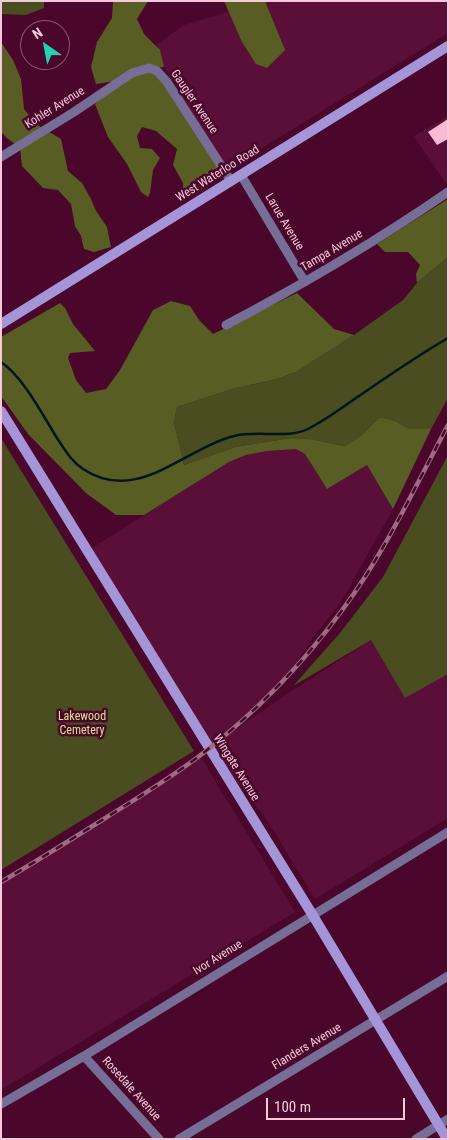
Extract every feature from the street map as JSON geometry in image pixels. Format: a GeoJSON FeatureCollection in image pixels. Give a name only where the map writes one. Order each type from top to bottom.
{"type":"FeatureCollection","features":[{"type":"Feature","properties":{"kind":"street","name":"West Waterloo Road"},"geometry":{"type":"LineString","coordinates":[[1,324],[448,46]]}},
{"type":"Feature","properties":{"kind":"street","name":"Gaugler Avenue"},"geometry":{"type":"LineString","coordinates":[[123,80],[137,70],[152,68],[157,71],[167,82],[231,181]]}},
{"type":"Feature","properties":{"kind":"street","name":"Kohler Avenue"},"geometry":{"type":"LineString","coordinates":[[1,157],[123,80]]}},
{"type":"Feature","properties":{"kind":"street","name":"Larue Avenue"},"geometry":{"type":"LineString","coordinates":[[241,174],[305,282]]}},
{"type":"Feature","properties":{"kind":"street","name":"Tampa Avenue"},"geometry":{"type":"LineString","coordinates":[[226,325],[305,282],[448,192]]}},
{"type":"Feature","properties":{"kind":"street","name":"Wingate Avenue"},"geometry":{"type":"LineString","coordinates":[[1,411],[312,914],[447,1139]]}},
{"type":"Feature","properties":{"kind":"street","name":"Ivor Avenue"},"geometry":{"type":"LineString","coordinates":[[1,1104],[84,1056],[448,832]]}},
{"type":"Feature","properties":{"kind":"street","name":"Flanders Avenue"},"geometry":{"type":"LineString","coordinates":[[179,1139],[448,976]]}},
{"type":"Feature","properties":{"kind":"street","name":"Rosedale Avenue"},"geometry":{"type":"LineString","coordinates":[[84,1056],[159,1139]]}},
{"type":"Feature","properties":{"kind":"street"},"geometry":{"type":"LineString","coordinates":[[416,1139],[448,1119]]}},
{"type":"Feature","properties":{"kind":"shaded area"},"geometry":{"type":"Polygon","coordinates":[[[265,1],[448,1],[448,33],[225,171],[153,47],[184,25],[265,1]]]}},
{"type":"Feature","properties":{"kind":"shaded area"},"geometry":{"type":"Polygon","coordinates":[[[448,116],[448,184],[447,185],[414,136],[448,116]]]}},
{"type":"Feature","properties":{"kind":"shaded area"},"geometry":{"type":"Polygon","coordinates":[[[296,449],[305,454],[327,489],[367,465],[393,509],[341,602],[311,640],[286,679],[215,744],[287,694],[371,640],[405,697],[448,674],[448,818],[315,899],[264,815],[209,749],[87,551],[229,462],[246,455],[296,449]]]}},
{"type":"Feature","properties":{"kind":"shaded area"},"geometry":{"type":"Polygon","coordinates":[[[200,756],[295,912],[1,1090],[1,883],[200,756]]]}},
{"type":"Feature","properties":{"kind":"green space"},"geometry":{"type":"Polygon","coordinates":[[[1,1],[44,1],[44,8],[26,15],[1,14],[1,1]]]}},
{"type":"Feature","properties":{"kind":"green space"},"geometry":{"type":"Polygon","coordinates":[[[113,1],[148,1],[137,19],[144,34],[160,50],[164,67],[153,68],[225,171],[195,195],[183,197],[183,183],[173,165],[177,149],[156,131],[142,127],[137,136],[140,148],[152,149],[160,158],[153,170],[148,197],[141,192],[127,164],[108,137],[95,104],[108,89],[121,80],[96,84],[91,67],[97,42],[112,18],[113,1]]]}},
{"type":"Feature","properties":{"kind":"green space"},"geometry":{"type":"Polygon","coordinates":[[[224,1],[265,1],[285,50],[267,68],[256,64],[242,42],[224,1]]]}},
{"type":"Feature","properties":{"kind":"green space"},"geometry":{"type":"Polygon","coordinates":[[[1,42],[13,60],[21,79],[24,109],[36,124],[61,139],[68,171],[82,183],[96,211],[107,227],[111,247],[94,252],[84,249],[81,236],[75,226],[71,204],[58,190],[43,188],[22,166],[20,148],[1,132],[1,42]]]}},
{"type":"Feature","properties":{"kind":"green space"},"geometry":{"type":"Polygon","coordinates":[[[448,199],[448,257],[417,283],[416,274],[420,265],[408,252],[385,252],[377,244],[448,199]]]}},
{"type":"Feature","properties":{"kind":"green space"},"geometry":{"type":"Polygon","coordinates":[[[448,257],[448,398],[431,429],[410,429],[395,421],[380,417],[362,435],[345,446],[310,439],[291,438],[235,447],[184,465],[174,422],[177,407],[232,389],[277,379],[296,372],[354,335],[403,300],[417,283],[448,257]]]}},
{"type":"Feature","properties":{"kind":"green space"},"geometry":{"type":"Polygon","coordinates":[[[297,293],[334,329],[354,335],[296,372],[277,379],[232,389],[177,407],[174,422],[184,465],[235,447],[291,438],[310,439],[345,446],[362,435],[380,417],[395,421],[410,429],[431,429],[393,509],[367,465],[327,489],[305,454],[296,449],[246,455],[229,462],[144,515],[116,515],[86,493],[28,434],[1,396],[1,337],[60,303],[65,308],[73,324],[95,351],[70,353],[68,358],[76,380],[86,393],[106,389],[120,370],[153,310],[171,301],[190,306],[199,320],[213,334],[297,293]]]}},
{"type":"Feature","properties":{"kind":"green space","name":"Lakewood Cemetery"},"geometry":{"type":"Polygon","coordinates":[[[1,438],[194,751],[1,870],[1,438]]]}},
{"type":"Feature","properties":{"kind":"green space"},"geometry":{"type":"Polygon","coordinates":[[[448,455],[448,674],[405,698],[371,640],[293,686],[340,633],[383,577],[448,455]]]}},
{"type":"Feature","properties":{"kind":"building"},"geometry":{"type":"Polygon","coordinates":[[[448,119],[448,139],[437,145],[428,132],[448,119]]]}},
{"type":"Feature","properties":{"kind":"waterway"},"geometry":{"type":"LineString","coordinates":[[1,362],[25,387],[68,455],[75,462],[83,469],[103,478],[122,481],[141,478],[160,471],[215,443],[234,436],[243,434],[282,434],[308,429],[328,418],[403,366],[448,338]]}},
{"type":"Feature","properties":{"kind":"railway"},"geometry":{"type":"LineString","coordinates":[[1,882],[179,771],[241,722],[277,687],[312,649],[358,587],[399,519],[448,425]]}}]}
